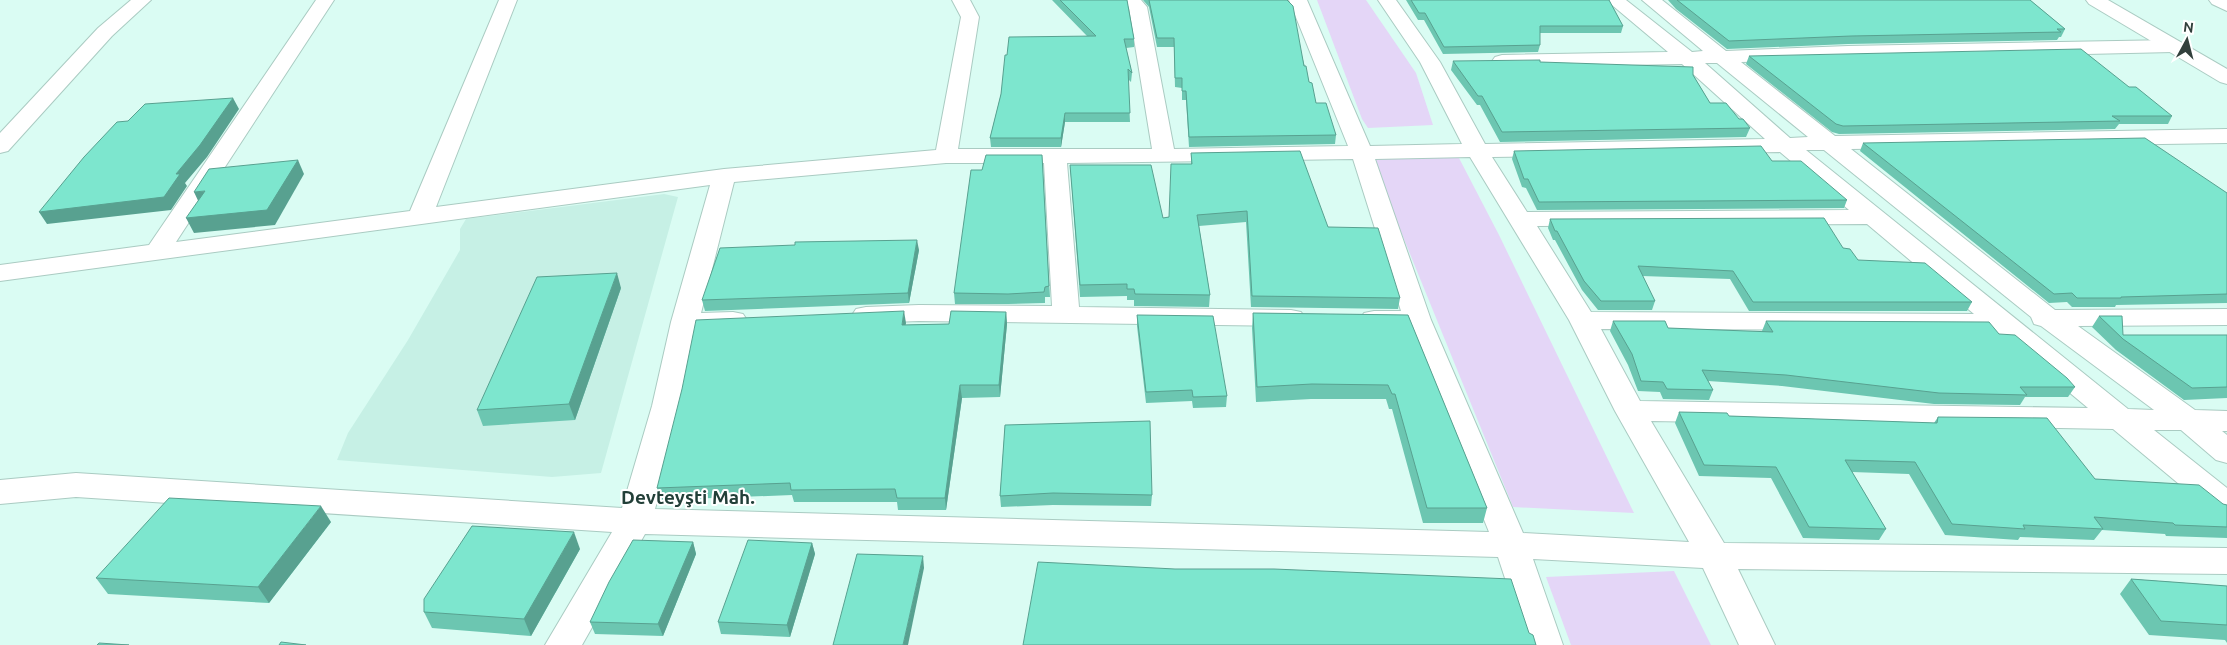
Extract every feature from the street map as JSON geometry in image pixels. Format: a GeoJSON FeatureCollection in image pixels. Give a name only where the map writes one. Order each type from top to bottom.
{"type":"FeatureCollection","features":[{"type":"Feature","properties":{"kind":"street"},"geometry":{"type":"LineString","coordinates":[[0,146],[105,32],[142,0]]}},
{"type":"Feature","properties":{"kind":"street"},"geometry":{"type":"LineString","coordinates":[[157,252],[324,0]]}},
{"type":"Feature","properties":{"kind":"street"},"geometry":{"type":"LineString","coordinates":[[420,217],[508,0]]}},
{"type":"Feature","properties":{"kind":"street"},"geometry":{"type":"LineString","coordinates":[[946,156],[970,18],[961,0]]}},
{"type":"Feature","properties":{"kind":"street"},"geometry":{"type":"LineString","coordinates":[[1131,0],[1138,7],[1164,156]]}},
{"type":"Feature","properties":{"kind":"street"},"geometry":{"type":"LineString","coordinates":[[1298,0],[1362,153],[1417,320],[1511,545],[1545,645]]}},
{"type":"Feature","properties":{"kind":"street"},"geometry":{"type":"LineString","coordinates":[[1387,0],[1440,62],[1478,152],[1583,320],[1630,411],[1714,556],[1758,645]]}},
{"type":"Feature","properties":{"kind":"street"},"geometry":{"type":"LineString","coordinates":[[1615,0],[1687,58],[1785,145],[2227,506]]}},
{"type":"Feature","properties":{"kind":"street"},"geometry":{"type":"LineString","coordinates":[[1651,0],[2047,318],[2188,420],[2227,452]]}},
{"type":"Feature","properties":{"kind":"street"},"geometry":{"type":"LineString","coordinates":[[2095,0],[2227,78]]}},
{"type":"Feature","properties":{"kind":"street"},"geometry":{"type":"LineString","coordinates":[[2127,0],[2227,60]]}},
{"type":"Feature","properties":{"kind":"street"},"geometry":{"type":"LineString","coordinates":[[2218,0],[2227,5]]}},
{"type":"Feature","properties":{"kind":"street"},"geometry":{"type":"LineString","coordinates":[[1480,62],[2172,46]]}},
{"type":"Feature","properties":{"kind":"street"},"geometry":{"type":"LineString","coordinates":[[0,273],[724,176],[946,156],[1055,157],[1478,152],[1785,145],[1829,142],[2227,136]]}},
{"type":"Feature","properties":{"kind":"street"},"geometry":{"type":"LineString","coordinates":[[1055,157],[1066,315]]}},
{"type":"Feature","properties":{"kind":"street"},"geometry":{"type":"LineString","coordinates":[[563,645],[634,521],[667,406],[685,322],[724,176]]}},
{"type":"Feature","properties":{"kind":"street"},"geometry":{"type":"LineString","coordinates":[[1520,219],[1873,217]]}},
{"type":"Feature","properties":{"kind":"street"},"geometry":{"type":"LineString","coordinates":[[841,316],[918,313],[1320,319]]}},
{"type":"Feature","properties":{"kind":"street"},"geometry":{"type":"LineString","coordinates":[[1583,320],[2001,322],[2047,318],[2227,317]]}},
{"type":"Feature","properties":{"kind":"street"},"geometry":{"type":"LineString","coordinates":[[685,322],[753,319]]}},
{"type":"Feature","properties":{"kind":"street"},"geometry":{"type":"LineString","coordinates":[[1349,319],[1417,320]]}},
{"type":"Feature","properties":{"kind":"street"},"geometry":{"type":"LineString","coordinates":[[1630,411],[2153,418],[2227,421]]}},
{"type":"Feature","properties":{"kind":"street"},"geometry":{"type":"LineString","coordinates":[[0,492],[76,486],[634,521],[1511,545],[1714,556],[2227,561]]}},
{"type":"Feature","properties":{"kind":"shaded area"},"geometry":{"type":"Polygon","coordinates":[[[1317,0],[1366,0],[1416,73],[1433,125],[1368,128],[1362,119],[1317,0]]]}},
{"type":"Feature","properties":{"kind":"shaded area"},"geometry":{"type":"Polygon","coordinates":[[[1375,157],[1459,158],[1499,235],[1634,513],[1513,507],[1373,163],[1375,157]]]}},
{"type":"Feature","properties":{"kind":"shaded area"},"geometry":{"type":"Polygon","coordinates":[[[664,194],[678,197],[601,473],[552,477],[337,460],[348,433],[408,340],[460,250],[460,229],[466,219],[664,194]]]}},
{"type":"Feature","properties":{"kind":"shaded area"},"geometry":{"type":"Polygon","coordinates":[[[1674,571],[1711,645],[1571,645],[1546,577],[1674,571]]]}},
{"type":"Feature","properties":{"kind":"building"},"geometry":{"type":"Polygon","coordinates":[[[1060,0],[1127,0],[1134,39],[1124,39],[1132,73],[1128,69],[1130,113],[1065,113],[1061,138],[990,138],[1001,94],[1009,37],[1096,36],[1060,0]]]}},
{"type":"Feature","properties":{"kind":"building"},"geometry":{"type":"Polygon","coordinates":[[[1149,0],[1287,0],[1293,6],[1304,66],[1306,66],[1309,82],[1312,83],[1316,103],[1326,103],[1336,135],[1189,137],[1186,91],[1182,91],[1182,78],[1175,78],[1174,38],[1157,38],[1149,0]]]}},
{"type":"Feature","properties":{"kind":"building"},"geometry":{"type":"Polygon","coordinates":[[[1411,0],[1609,0],[1623,26],[1540,26],[1540,45],[1444,47],[1425,13],[1419,13],[1411,0]]]}},
{"type":"Feature","properties":{"kind":"building"},"geometry":{"type":"Polygon","coordinates":[[[1677,0],[2030,0],[2065,29],[2057,29],[2061,32],[1851,36],[1729,41],[1677,0]]]}},
{"type":"Feature","properties":{"kind":"building"},"geometry":{"type":"Polygon","coordinates":[[[2081,49],[2129,87],[2136,87],[2172,116],[2112,116],[2120,121],[1843,126],[1836,124],[1749,56],[2081,49]]]}},
{"type":"Feature","properties":{"kind":"building"},"geometry":{"type":"Polygon","coordinates":[[[1540,60],[1540,62],[1693,67],[1693,75],[1710,103],[1726,103],[1739,119],[1743,119],[1750,128],[1502,132],[1482,96],[1478,96],[1453,61],[1540,60]]]}},
{"type":"Feature","properties":{"kind":"building"},"geometry":{"type":"Polygon","coordinates":[[[233,98],[200,145],[176,174],[180,174],[164,197],[39,212],[84,157],[117,122],[128,121],[145,104],[233,98]]]}},
{"type":"Feature","properties":{"kind":"building"},"geometry":{"type":"Polygon","coordinates":[[[2145,138],[2227,193],[2227,294],[2077,298],[2072,293],[2054,294],[1863,143],[2145,138]]]}},
{"type":"Feature","properties":{"kind":"building"},"geometry":{"type":"Polygon","coordinates":[[[1761,146],[1772,161],[1801,161],[1847,200],[1539,202],[1528,179],[1524,179],[1514,151],[1761,146]]]}},
{"type":"Feature","properties":{"kind":"building"},"geometry":{"type":"Polygon","coordinates":[[[1300,151],[1328,227],[1378,228],[1400,298],[1252,296],[1247,211],[1197,215],[1210,295],[1135,294],[1134,289],[1127,289],[1127,284],[1080,285],[1070,165],[1151,165],[1163,218],[1169,217],[1171,164],[1192,164],[1191,153],[1300,151]]]}},
{"type":"Feature","properties":{"kind":"building"},"geometry":{"type":"Polygon","coordinates":[[[986,155],[1042,155],[1049,286],[1045,287],[1044,292],[1008,294],[954,293],[971,170],[982,170],[986,155]]]}},
{"type":"Feature","properties":{"kind":"building"},"geometry":{"type":"Polygon","coordinates":[[[298,160],[267,210],[186,218],[205,191],[194,192],[209,169],[298,160]]]}},
{"type":"Feature","properties":{"kind":"building"},"geometry":{"type":"Polygon","coordinates":[[[1824,218],[1843,248],[1850,249],[1858,260],[1925,263],[1972,302],[1753,302],[1733,271],[1638,266],[1655,301],[1601,301],[1584,281],[1550,219],[1824,218]]]}},
{"type":"Feature","properties":{"kind":"building"},"geometry":{"type":"Polygon","coordinates":[[[917,240],[908,293],[702,300],[720,248],[795,245],[795,242],[917,240]]]}},
{"type":"Feature","properties":{"kind":"building"},"geometry":{"type":"Polygon","coordinates":[[[617,273],[569,404],[477,410],[537,277],[617,273]]]}},
{"type":"Feature","properties":{"kind":"building"},"geometry":{"type":"Polygon","coordinates":[[[904,311],[902,325],[949,324],[951,311],[1006,312],[999,385],[960,385],[945,498],[897,498],[895,489],[791,490],[790,483],[657,488],[682,389],[696,320],[904,311]]]}},
{"type":"Feature","properties":{"kind":"building"},"geometry":{"type":"Polygon","coordinates":[[[1253,313],[1408,315],[1487,508],[1427,508],[1395,394],[1392,394],[1388,385],[1312,384],[1257,387],[1253,313]]]}},
{"type":"Feature","properties":{"kind":"building"},"geometry":{"type":"Polygon","coordinates":[[[1137,315],[1213,316],[1227,396],[1193,397],[1192,390],[1146,392],[1137,315]]]}},
{"type":"Feature","properties":{"kind":"building"},"geometry":{"type":"Polygon","coordinates":[[[2099,316],[2122,316],[2123,335],[2227,335],[2227,387],[2192,388],[2123,339],[2099,316]]]}},
{"type":"Feature","properties":{"kind":"building"},"geometry":{"type":"Polygon","coordinates":[[[1613,321],[1665,321],[1668,328],[1773,332],[1766,321],[1989,322],[1999,334],[2015,335],[2067,378],[2075,387],[2020,387],[2027,395],[1939,393],[1786,375],[1702,370],[1713,390],[1667,389],[1663,382],[1641,381],[1632,354],[1613,321]]]}},
{"type":"Feature","properties":{"kind":"building"},"geometry":{"type":"Polygon","coordinates":[[[1679,412],[1727,413],[1729,416],[1937,423],[1938,417],[2047,418],[2095,479],[2199,485],[2223,504],[2227,505],[2227,527],[2175,525],[2173,523],[2094,517],[2103,529],[2023,525],[2025,529],[1952,524],[1915,462],[1845,460],[1886,529],[1809,527],[1776,467],[1704,465],[1679,412]]]}},
{"type":"Feature","properties":{"kind":"building"},"geometry":{"type":"Polygon","coordinates":[[[1150,421],[1152,495],[1053,493],[1000,496],[1005,425],[1150,421]]]}},
{"type":"Feature","properties":{"kind":"building"},"geometry":{"type":"Polygon","coordinates":[[[169,498],[321,506],[258,587],[96,578],[169,498]]]}},
{"type":"Feature","properties":{"kind":"building"},"geometry":{"type":"Polygon","coordinates":[[[472,526],[574,532],[524,619],[424,612],[424,599],[472,526]]]}},
{"type":"Feature","properties":{"kind":"building"},"geometry":{"type":"Polygon","coordinates":[[[633,540],[693,542],[658,624],[590,622],[609,582],[633,540]]]}},
{"type":"Feature","properties":{"kind":"building"},"geometry":{"type":"Polygon","coordinates":[[[748,540],[812,543],[787,625],[718,622],[748,540]]]}},
{"type":"Feature","properties":{"kind":"building"},"geometry":{"type":"Polygon","coordinates":[[[857,554],[923,556],[903,645],[833,645],[857,554]]]}},
{"type":"Feature","properties":{"kind":"building"},"geometry":{"type":"Polygon","coordinates":[[[1038,562],[1175,569],[1274,569],[1511,579],[1529,633],[1533,635],[1536,645],[1023,645],[1038,562]]]}},
{"type":"Feature","properties":{"kind":"building"},"geometry":{"type":"Polygon","coordinates":[[[2131,579],[2227,586],[2227,625],[2161,621],[2131,579]]]}},
{"type":"Feature","properties":{"kind":"building"},"geometry":{"type":"Polygon","coordinates":[[[281,642],[306,645],[279,645],[281,642]]]}},
{"type":"Feature","properties":{"kind":"building"},"geometry":{"type":"Polygon","coordinates":[[[99,643],[129,645],[97,645],[99,643]]]}},
{"type":"Feature","properties":{"kind":"district","name":"Devteyşti Mah."},"geometry":{"type":"Point","coordinates":[688,497]}}]}
